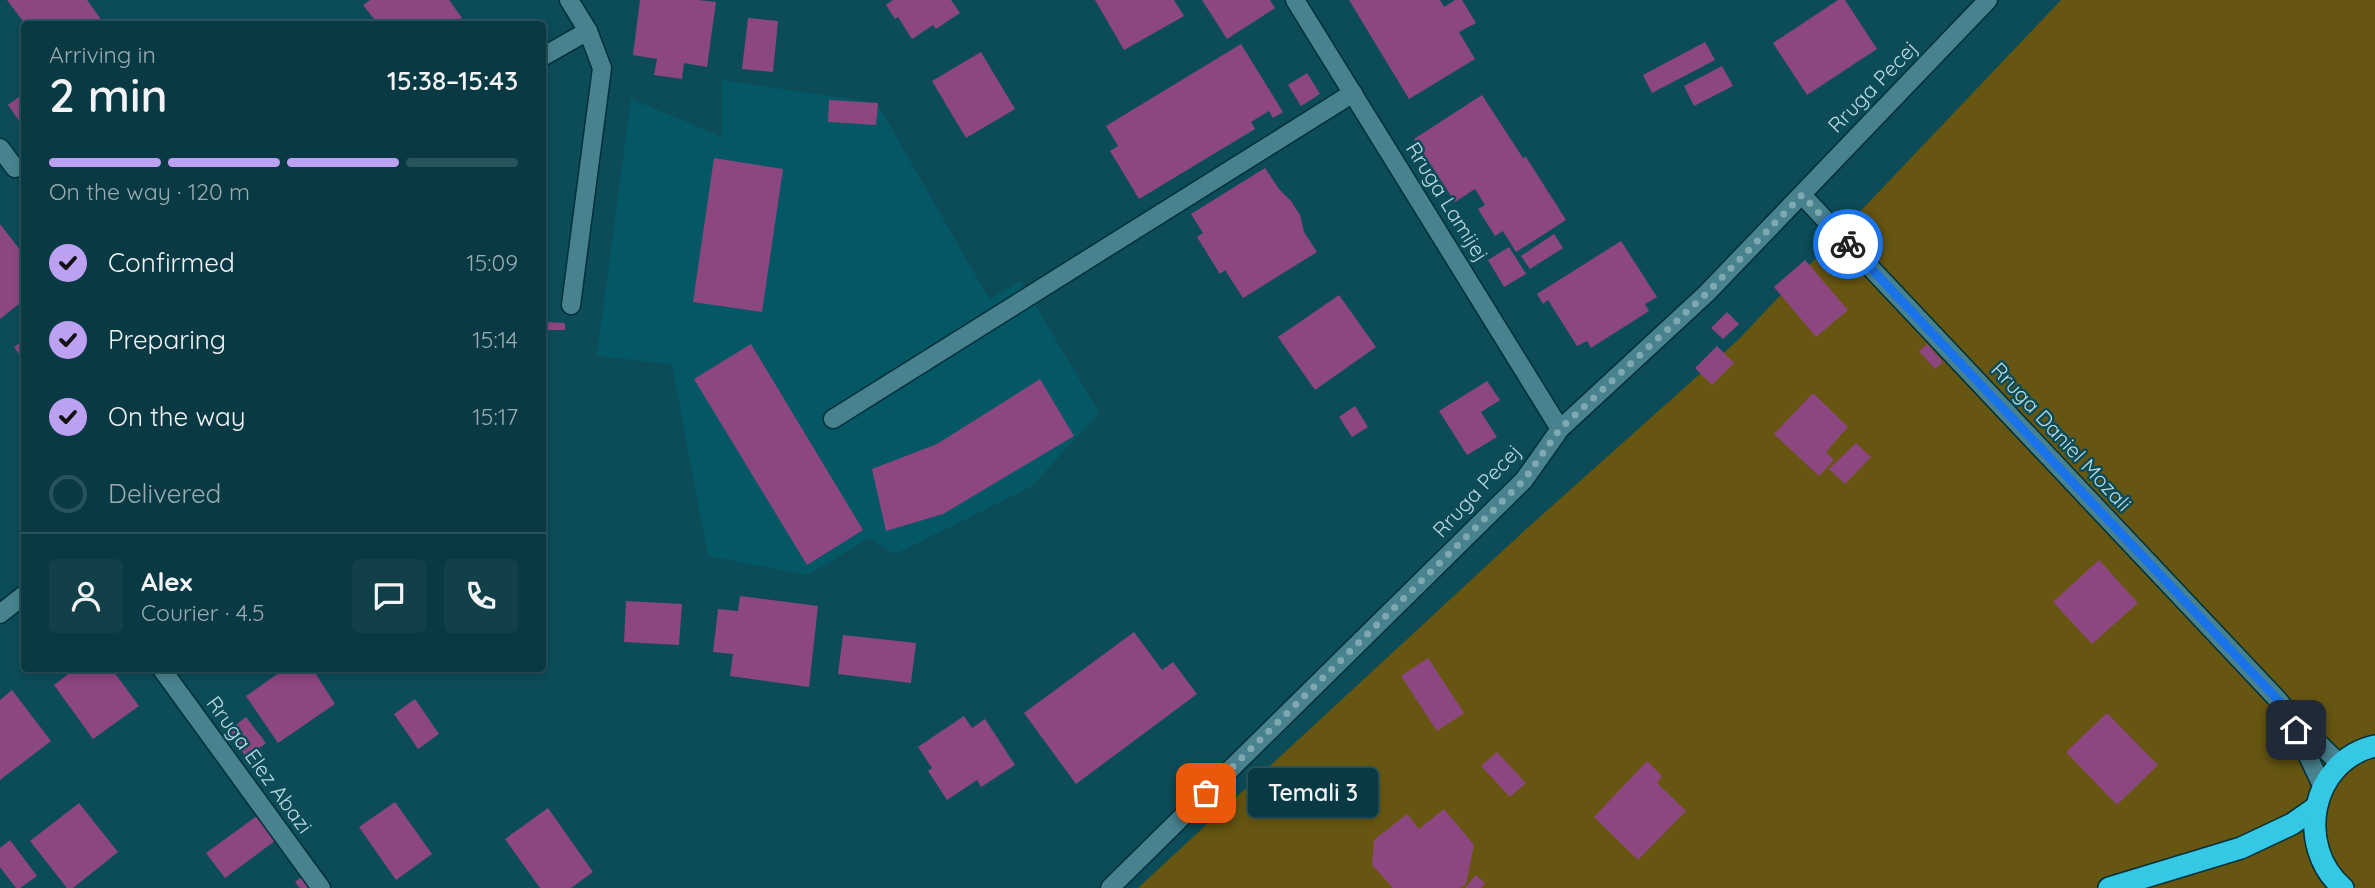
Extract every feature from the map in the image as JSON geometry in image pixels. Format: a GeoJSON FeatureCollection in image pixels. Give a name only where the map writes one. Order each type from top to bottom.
{"type":"FeatureCollection","features":[{"type":"Feature","properties":{"kind":"highway"},"geometry":{"type":"LineString","coordinates":[[2109,888],[2241,848],[2292,824],[2319,798],[2341,765],[2351,756],[2375,746]]}},
{"type":"Feature","properties":{"kind":"highway"},"geometry":{"type":"LineString","coordinates":[[2319,798],[2314,829],[2318,850],[2327,870],[2343,888]]}},
{"type":"Feature","properties":{"kind":"street"},"geometry":{"type":"LineString","coordinates":[[569,0],[588,31],[602,68],[571,305]]}},
{"type":"Feature","properties":{"kind":"street","name":"Rruga Lamijej"},"geometry":{"type":"LineString","coordinates":[[1295,0],[1560,429]]}},
{"type":"Feature","properties":{"kind":"street","name":"Rruga Pecej"},"geometry":{"type":"LineString","coordinates":[[1110,888],[1524,480],[1560,429],[1707,293],[1988,0]]}},
{"type":"Feature","properties":{"kind":"street"},"geometry":{"type":"LineString","coordinates":[[546,55],[588,31]]}},
{"type":"Feature","properties":{"kind":"street"},"geometry":{"type":"LineString","coordinates":[[834,419],[1353,93]]}},
{"type":"Feature","properties":{"kind":"street"},"geometry":{"type":"LineString","coordinates":[[0,148],[15,168]]}},
{"type":"Feature","properties":{"kind":"street","name":"Rruga Daniel Mozali"},"geometry":{"type":"LineString","coordinates":[[1802,195],[2287,711],[2341,765]]}},
{"type":"Feature","properties":{"kind":"street"},"geometry":{"type":"LineString","coordinates":[[0,614],[21,597]]}},
{"type":"Feature","properties":{"kind":"street","name":"Rruga Elez Abazi"},"geometry":{"type":"LineString","coordinates":[[164,672],[321,888]]}},
{"type":"Feature","properties":{"kind":"street","name":"Rruga Daniel Mozali"},"geometry":{"type":"LineString","coordinates":[[2287,711],[2319,798]]}},
{"type":"Feature","properties":{"kind":"shaded area"},"geometry":{"type":"Polygon","coordinates":[[[2061,0],[2375,0],[2375,888],[1138,888],[1523,532],[1739,339],[2061,0]]]}},
{"type":"Feature","properties":{"kind":"shaded area"},"geometry":{"type":"Polygon","coordinates":[[[722,80],[877,103],[989,299],[1021,281],[1099,413],[1032,486],[895,554],[869,538],[808,575],[708,556],[672,364],[597,356],[631,99],[722,137],[722,80]]]}},
{"type":"Feature","properties":{"kind":"building"},"geometry":{"type":"Polygon","coordinates":[[[7,0],[87,0],[102,21],[23,21],[7,0]]]}},
{"type":"Feature","properties":{"kind":"building"},"geometry":{"type":"Polygon","coordinates":[[[370,0],[449,0],[462,18],[457,21],[376,21],[363,5],[370,0]]]}},
{"type":"Feature","properties":{"kind":"building"},"geometry":{"type":"Polygon","coordinates":[[[640,0],[716,2],[707,67],[684,63],[682,79],[654,75],[657,59],[633,55],[640,0]]]}},
{"type":"Feature","properties":{"kind":"building"},"geometry":{"type":"Polygon","coordinates":[[[893,0],[951,0],[960,13],[936,29],[933,25],[912,39],[898,17],[895,19],[886,5],[893,0]]]}},
{"type":"Feature","properties":{"kind":"building"},"geometry":{"type":"Polygon","coordinates":[[[1095,0],[1174,0],[1184,16],[1124,50],[1095,0]]]}},
{"type":"Feature","properties":{"kind":"building"},"geometry":{"type":"Polygon","coordinates":[[[1202,0],[1270,0],[1275,8],[1227,39],[1202,0]]]}},
{"type":"Feature","properties":{"kind":"building"},"geometry":{"type":"Polygon","coordinates":[[[1349,0],[1440,0],[1444,7],[1455,0],[1462,0],[1476,23],[1459,32],[1475,59],[1409,99],[1349,0]]]}},
{"type":"Feature","properties":{"kind":"building"},"geometry":{"type":"Polygon","coordinates":[[[1838,0],[1845,0],[1877,49],[1807,95],[1773,43],[1838,0]]]}},
{"type":"Feature","properties":{"kind":"building"},"geometry":{"type":"Polygon","coordinates":[[[748,18],[778,21],[773,72],[742,69],[748,18]]]}},
{"type":"Feature","properties":{"kind":"building"},"geometry":{"type":"Polygon","coordinates":[[[1705,42],[1715,60],[1652,93],[1643,75],[1705,42]]]}},
{"type":"Feature","properties":{"kind":"building"},"geometry":{"type":"Polygon","coordinates":[[[1241,44],[1283,112],[1273,118],[1269,111],[1251,122],[1255,129],[1139,199],[1110,151],[1118,146],[1106,126],[1241,44]]]}},
{"type":"Feature","properties":{"kind":"building"},"geometry":{"type":"Polygon","coordinates":[[[981,52],[1015,109],[966,138],[932,81],[981,52]]]}},
{"type":"Feature","properties":{"kind":"building"},"geometry":{"type":"Polygon","coordinates":[[[1722,66],[1733,86],[1694,106],[1684,86],[1722,66]]]}},
{"type":"Feature","properties":{"kind":"building"},"geometry":{"type":"Polygon","coordinates":[[[1307,73],[1320,94],[1301,106],[1288,85],[1307,73]]]}},
{"type":"Feature","properties":{"kind":"building"},"geometry":{"type":"Polygon","coordinates":[[[21,95],[21,124],[8,105],[21,95]]]}},
{"type":"Feature","properties":{"kind":"building"},"geometry":{"type":"Polygon","coordinates":[[[1482,95],[1566,220],[1516,252],[1503,231],[1495,236],[1478,209],[1485,205],[1475,189],[1455,202],[1414,139],[1482,95]]]}},
{"type":"Feature","properties":{"kind":"building"},"geometry":{"type":"Polygon","coordinates":[[[829,100],[878,103],[876,125],[828,122],[829,100]]]}},
{"type":"Feature","properties":{"kind":"building"},"geometry":{"type":"Polygon","coordinates":[[[714,158],[783,169],[762,312],[693,302],[714,158]]]}},
{"type":"Feature","properties":{"kind":"building"},"geometry":{"type":"Polygon","coordinates":[[[1265,168],[1300,215],[1304,232],[1317,252],[1243,298],[1225,270],[1220,274],[1197,237],[1203,233],[1191,214],[1265,168]]]}},
{"type":"Feature","properties":{"kind":"building"},"geometry":{"type":"Polygon","coordinates":[[[0,224],[21,251],[21,302],[0,319],[0,224]]]}},
{"type":"Feature","properties":{"kind":"building"},"geometry":{"type":"Polygon","coordinates":[[[1554,234],[1563,248],[1530,269],[1521,256],[1554,234]]]}},
{"type":"Feature","properties":{"kind":"building"},"geometry":{"type":"Polygon","coordinates":[[[1621,241],[1657,297],[1645,304],[1649,311],[1591,348],[1587,341],[1577,346],[1548,300],[1543,304],[1537,294],[1621,241]]]}},
{"type":"Feature","properties":{"kind":"building"},"geometry":{"type":"Polygon","coordinates":[[[1509,247],[1526,274],[1504,287],[1488,260],[1509,247]]]}},
{"type":"Feature","properties":{"kind":"building"},"geometry":{"type":"Polygon","coordinates":[[[1805,260],[1848,310],[1816,337],[1774,287],[1805,260]]]}},
{"type":"Feature","properties":{"kind":"building"},"geometry":{"type":"Polygon","coordinates":[[[1339,295],[1376,347],[1315,390],[1278,337],[1339,295]]]}},
{"type":"Feature","properties":{"kind":"building"},"geometry":{"type":"Polygon","coordinates":[[[1727,312],[1739,324],[1723,339],[1711,328],[1727,312]]]}},
{"type":"Feature","properties":{"kind":"building"},"geometry":{"type":"Polygon","coordinates":[[[546,322],[565,323],[565,330],[546,330],[546,322]]]}},
{"type":"Feature","properties":{"kind":"building"},"geometry":{"type":"Polygon","coordinates":[[[21,342],[21,357],[14,347],[21,342]]]}},
{"type":"Feature","properties":{"kind":"building"},"geometry":{"type":"Polygon","coordinates":[[[751,344],[863,530],[807,565],[694,379],[751,344]]]}},
{"type":"Feature","properties":{"kind":"building"},"geometry":{"type":"Polygon","coordinates":[[[1927,344],[1943,362],[1935,369],[1919,351],[1927,344]]]}},
{"type":"Feature","properties":{"kind":"building"},"geometry":{"type":"Polygon","coordinates":[[[1717,346],[1734,363],[1712,385],[1695,368],[1717,346]]]}},
{"type":"Feature","properties":{"kind":"building"},"geometry":{"type":"Polygon","coordinates":[[[1040,379],[1074,436],[943,514],[886,531],[872,469],[937,444],[1040,379]]]}},
{"type":"Feature","properties":{"kind":"building"},"geometry":{"type":"Polygon","coordinates":[[[1487,381],[1500,400],[1481,412],[1497,437],[1467,455],[1439,411],[1487,381]]]}},
{"type":"Feature","properties":{"kind":"building"},"geometry":{"type":"Polygon","coordinates":[[[1813,393],[1848,427],[1826,452],[1834,460],[1819,476],[1774,434],[1813,393]]]}},
{"type":"Feature","properties":{"kind":"building"},"geometry":{"type":"Polygon","coordinates":[[[1355,406],[1368,427],[1352,437],[1339,417],[1355,406]]]}},
{"type":"Feature","properties":{"kind":"building"},"geometry":{"type":"Polygon","coordinates":[[[1856,443],[1871,457],[1845,484],[1829,469],[1856,443]]]}},
{"type":"Feature","properties":{"kind":"building"},"geometry":{"type":"Polygon","coordinates":[[[2099,560],[2138,603],[2092,644],[2053,602],[2099,560]]]}},
{"type":"Feature","properties":{"kind":"building"},"geometry":{"type":"Polygon","coordinates":[[[740,596],[818,606],[809,687],[730,676],[733,654],[713,652],[718,609],[738,611],[740,596]]]}},
{"type":"Feature","properties":{"kind":"building"},"geometry":{"type":"Polygon","coordinates":[[[626,601],[682,604],[679,645],[624,642],[626,601]]]}},
{"type":"Feature","properties":{"kind":"building"},"geometry":{"type":"Polygon","coordinates":[[[1134,632],[1162,670],[1173,662],[1197,694],[1076,784],[1024,713],[1134,632]]]}},
{"type":"Feature","properties":{"kind":"building"},"geometry":{"type":"Polygon","coordinates":[[[843,635],[916,643],[911,683],[838,674],[843,635]]]}},
{"type":"Feature","properties":{"kind":"building"},"geometry":{"type":"Polygon","coordinates":[[[1428,658],[1464,713],[1437,731],[1401,676],[1428,658]]]}},
{"type":"Feature","properties":{"kind":"building"},"geometry":{"type":"Polygon","coordinates":[[[71,672],[114,672],[139,706],[93,739],[54,685],[71,672]]]}},
{"type":"Feature","properties":{"kind":"building"},"geometry":{"type":"Polygon","coordinates":[[[280,672],[315,672],[335,704],[278,743],[246,696],[280,672]]]}},
{"type":"Feature","properties":{"kind":"building"},"geometry":{"type":"Polygon","coordinates":[[[12,690],[51,741],[0,780],[0,700],[12,690]]]}},
{"type":"Feature","properties":{"kind":"building"},"geometry":{"type":"Polygon","coordinates":[[[415,699],[439,734],[418,749],[394,714],[415,699]]]}},
{"type":"Feature","properties":{"kind":"building"},"geometry":{"type":"Polygon","coordinates":[[[2107,713],[2158,765],[2117,805],[2066,752],[2107,713]]]}},
{"type":"Feature","properties":{"kind":"building"},"geometry":{"type":"Polygon","coordinates":[[[964,716],[972,728],[985,719],[1015,765],[981,787],[977,780],[947,800],[928,771],[932,768],[918,747],[964,716]]]}},
{"type":"Feature","properties":{"kind":"building"},"geometry":{"type":"Polygon","coordinates":[[[246,717],[266,743],[247,758],[227,732],[246,717]]]}},
{"type":"Feature","properties":{"kind":"building"},"geometry":{"type":"Polygon","coordinates":[[[1497,752],[1526,783],[1510,797],[1481,766],[1497,752]]]}},
{"type":"Feature","properties":{"kind":"building"},"geometry":{"type":"Polygon","coordinates":[[[1647,761],[1662,776],[1657,783],[1686,811],[1638,860],[1594,817],[1647,761]]]}},
{"type":"Feature","properties":{"kind":"building"},"geometry":{"type":"Polygon","coordinates":[[[395,802],[432,854],[396,880],[359,827],[395,802]]]}},
{"type":"Feature","properties":{"kind":"building"},"geometry":{"type":"Polygon","coordinates":[[[79,803],[118,852],[73,888],[67,888],[30,841],[79,803]]]}},
{"type":"Feature","properties":{"kind":"building"},"geometry":{"type":"Polygon","coordinates":[[[548,808],[593,872],[571,888],[540,888],[505,839],[548,808]]]}},
{"type":"Feature","properties":{"kind":"building"},"geometry":{"type":"Polygon","coordinates":[[[1444,809],[1474,845],[1466,884],[1459,888],[1393,888],[1372,865],[1374,840],[1407,814],[1419,829],[1444,809]]]}},
{"type":"Feature","properties":{"kind":"building"},"geometry":{"type":"Polygon","coordinates":[[[258,815],[276,840],[225,878],[206,853],[258,815]]]}},
{"type":"Feature","properties":{"kind":"building"},"geometry":{"type":"Polygon","coordinates":[[[10,840],[37,876],[20,888],[16,888],[0,867],[0,848],[10,840]]]}},
{"type":"Feature","properties":{"kind":"building"},"geometry":{"type":"Polygon","coordinates":[[[304,875],[313,888],[300,888],[295,882],[304,875]]]}},
{"type":"Feature","properties":{"kind":"building"},"geometry":{"type":"Polygon","coordinates":[[[1476,875],[1485,883],[1481,888],[1465,888],[1476,875]]]}},
{"type":"Feature","properties":{"kind":"way so far"},"geometry":{"type":"LineString","coordinates":[[1206,793],[1524,480],[1560,429],[1707,293],[1802,195],[1848,244]]}},
{"type":"Feature","properties":{"kind":"place","name":"Temali 3"},"geometry":{"type":"Point","coordinates":[1206,793]}},
{"type":"Feature","properties":{"kind":"route"},"geometry":{"type":"LineString","coordinates":[[1848,244],[2279,701],[2296,730]]}}]}
